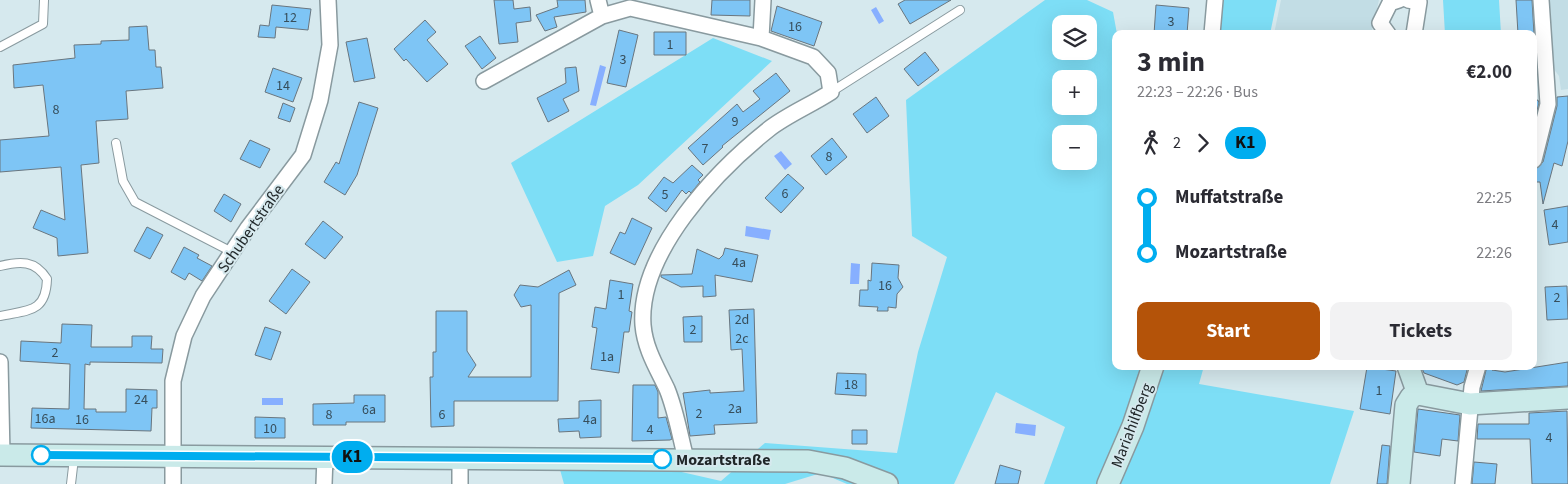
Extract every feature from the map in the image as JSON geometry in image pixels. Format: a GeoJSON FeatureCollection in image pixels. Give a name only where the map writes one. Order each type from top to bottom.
{"type":"FeatureCollection","features":[{"type":"Feature","properties":{"kind":"main road","name":"Mariahilfberg"},"geometry":{"type":"LineString","coordinates":[[1108,484],[1133,426],[1151,370]]}},
{"type":"Feature","properties":{"kind":"main road"},"geometry":{"type":"LineString","coordinates":[[1409,370],[1418,394]]}},
{"type":"Feature","properties":{"kind":"main road"},"geometry":{"type":"LineString","coordinates":[[1398,484],[1406,405],[1411,397],[1418,394],[1470,404],[1568,398]]}},
{"type":"Feature","properties":{"kind":"main road"},"geometry":{"type":"LineString","coordinates":[[1,455],[808,461],[845,468],[887,484]]}},
{"type":"Feature","properties":{"kind":"street","name":"Schubertstraße"},"geometry":{"type":"LineString","coordinates":[[174,484],[173,381],[184,336],[203,296],[232,252],[303,155],[320,100],[330,45],[328,0]]}},
{"type":"Feature","properties":{"kind":"street"},"geometry":{"type":"LineString","coordinates":[[598,0],[602,16]]}},
{"type":"Feature","properties":{"kind":"street"},"geometry":{"type":"LineString","coordinates":[[761,38],[763,0]]}},
{"type":"Feature","properties":{"kind":"street"},"geometry":{"type":"LineString","coordinates":[[1212,30],[1215,0]]}},
{"type":"Feature","properties":{"kind":"street"},"geometry":{"type":"LineString","coordinates":[[1385,30],[1380,23],[1390,2],[1400,0]]}},
{"type":"Feature","properties":{"kind":"street"},"geometry":{"type":"LineString","coordinates":[[1537,148],[1548,104],[1541,0]]}},
{"type":"Feature","properties":{"kind":"street"},"geometry":{"type":"LineString","coordinates":[[1414,30],[1415,1]]}},
{"type":"Feature","properties":{"kind":"street"},"geometry":{"type":"LineString","coordinates":[[484,81],[602,16],[630,8],[761,38],[813,57],[828,73],[831,92],[770,129],[713,181],[682,217],[657,260],[646,293],[643,325],[650,357],[667,390],[686,459]]}},
{"type":"Feature","properties":{"kind":"street"},"geometry":{"type":"LineString","coordinates":[[0,362],[1,455]]}},
{"type":"Feature","properties":{"kind":"street"},"geometry":{"type":"LineString","coordinates":[[1463,484],[1470,404],[1477,370]]}},
{"type":"Feature","properties":{"kind":"street"},"geometry":{"type":"LineString","coordinates":[[324,484],[325,457]]}},
{"type":"Feature","properties":{"kind":"street"},"geometry":{"type":"LineString","coordinates":[[460,457],[460,484]]}},
{"type":"Feature","properties":{"kind":"lane"},"geometry":{"type":"LineString","coordinates":[[0,47],[43,24],[44,0]]}},
{"type":"Feature","properties":{"kind":"lane"},"geometry":{"type":"LineString","coordinates":[[831,92],[960,10]]}},
{"type":"Feature","properties":{"kind":"lane"},"geometry":{"type":"LineString","coordinates":[[116,143],[123,181],[135,202],[232,252]]}},
{"type":"Feature","properties":{"kind":"lane"},"geometry":{"type":"LineString","coordinates":[[0,266],[16,262],[30,263],[41,270],[47,279],[44,301],[35,309],[0,316]]}},
{"type":"Feature","properties":{"kind":"lane"},"geometry":{"type":"LineString","coordinates":[[71,484],[74,456]]}},
{"type":"Feature","properties":{"kind":"shaded area"},"geometry":{"type":"Polygon","coordinates":[[[1045,0],[1087,0],[1113,12],[1116,30],[1112,30],[1112,370],[1203,370],[1199,384],[1354,411],[1330,484],[1044,484],[1065,427],[996,392],[954,484],[847,484],[821,473],[785,484],[564,484],[559,466],[673,470],[721,481],[765,443],[897,453],[918,352],[947,257],[912,236],[906,100],[1045,0]]]}},
{"type":"Feature","properties":{"kind":"shaded area"},"geometry":{"type":"Polygon","coordinates":[[[1211,0],[1277,0],[1271,30],[1206,30],[1211,0]]]}},
{"type":"Feature","properties":{"kind":"shaded area"},"geometry":{"type":"Polygon","coordinates":[[[1281,0],[1379,0],[1372,30],[1275,30],[1281,0]]]}},
{"type":"Feature","properties":{"kind":"shaded area"},"geometry":{"type":"Polygon","coordinates":[[[1443,0],[1499,0],[1501,30],[1445,30],[1443,0]]]}},
{"type":"Feature","properties":{"kind":"shaded area"},"geometry":{"type":"Polygon","coordinates":[[[1546,0],[1568,0],[1568,89],[1561,90],[1559,76],[1553,68],[1546,0]]]}},
{"type":"Feature","properties":{"kind":"shaded area"},"geometry":{"type":"Polygon","coordinates":[[[876,7],[884,21],[879,24],[871,10],[876,7]]]}},
{"type":"Feature","properties":{"kind":"shaded area"},"geometry":{"type":"Polygon","coordinates":[[[713,38],[772,61],[638,185],[605,206],[593,256],[557,262],[511,163],[713,38]]]}},
{"type":"Feature","properties":{"kind":"shaded area"},"geometry":{"type":"Polygon","coordinates":[[[600,65],[606,67],[596,106],[590,105],[600,65]]]}},
{"type":"Feature","properties":{"kind":"shaded area"},"geometry":{"type":"Polygon","coordinates":[[[781,151],[792,164],[785,170],[774,156],[781,151]]]}},
{"type":"Feature","properties":{"kind":"shaded area"},"geometry":{"type":"Polygon","coordinates":[[[746,226],[771,230],[769,240],[745,236],[746,226]]]}},
{"type":"Feature","properties":{"kind":"shaded area"},"geometry":{"type":"Polygon","coordinates":[[[851,263],[860,264],[859,284],[850,284],[851,263]]]}},
{"type":"Feature","properties":{"kind":"shaded area"},"geometry":{"type":"Polygon","coordinates":[[[262,398],[283,398],[283,405],[262,405],[262,398]]]}},
{"type":"Feature","properties":{"kind":"shaded area"},"geometry":{"type":"Polygon","coordinates":[[[1016,423],[1036,425],[1035,436],[1015,433],[1016,423]]]}},
{"type":"Feature","properties":{"kind":"building"},"geometry":{"type":"Polygon","coordinates":[[[494,0],[513,0],[514,9],[530,7],[531,21],[516,23],[518,42],[499,44],[494,0]]]}},
{"type":"Feature","properties":{"kind":"building"},"geometry":{"type":"Polygon","coordinates":[[[557,0],[585,0],[586,12],[554,17],[557,27],[545,31],[536,15],[558,7],[557,0]]]}},
{"type":"Feature","properties":{"kind":"building"},"geometry":{"type":"Polygon","coordinates":[[[712,0],[750,0],[750,16],[711,15],[712,0]]]}},
{"type":"Feature","properties":{"kind":"building"},"geometry":{"type":"Polygon","coordinates":[[[905,0],[951,0],[910,24],[898,4],[905,0]]]}},
{"type":"Feature","properties":{"kind":"building"},"geometry":{"type":"Polygon","coordinates":[[[1516,0],[1532,0],[1534,30],[1518,30],[1516,0]]]}},
{"type":"Feature","properties":{"kind":"building"},"geometry":{"type":"Polygon","coordinates":[[[272,5],[311,9],[308,30],[276,27],[275,38],[258,37],[260,25],[269,26],[272,5]]]}},
{"type":"Feature","properties":{"kind":"building"},"geometry":{"type":"Polygon","coordinates":[[[1156,5],[1189,8],[1187,30],[1154,30],[1156,5]]]}},
{"type":"Feature","properties":{"kind":"building"},"geometry":{"type":"Polygon","coordinates":[[[777,6],[822,22],[814,46],[771,31],[777,6]]]}},
{"type":"Feature","properties":{"kind":"building"},"geometry":{"type":"Polygon","coordinates":[[[425,20],[436,32],[427,40],[448,64],[427,82],[394,49],[425,20]]]}},
{"type":"Feature","properties":{"kind":"building"},"geometry":{"type":"Polygon","coordinates":[[[147,26],[149,50],[155,50],[156,67],[161,67],[163,88],[126,91],[128,119],[96,121],[99,163],[81,165],[88,253],[58,256],[57,238],[33,228],[41,210],[65,220],[61,167],[0,172],[0,140],[49,136],[43,85],[14,88],[13,65],[75,58],[74,45],[101,44],[101,41],[129,40],[129,27],[147,26]]]}},
{"type":"Feature","properties":{"kind":"building"},"geometry":{"type":"Polygon","coordinates":[[[619,30],[638,35],[626,87],[607,83],[619,30]]]}},
{"type":"Feature","properties":{"kind":"building"},"geometry":{"type":"Polygon","coordinates":[[[654,32],[686,32],[686,55],[654,55],[654,32]]]}},
{"type":"Feature","properties":{"kind":"building"},"geometry":{"type":"Polygon","coordinates":[[[480,36],[496,58],[482,69],[465,46],[480,36]]]}},
{"type":"Feature","properties":{"kind":"building"},"geometry":{"type":"Polygon","coordinates":[[[367,38],[375,78],[354,82],[346,42],[367,38]]]}},
{"type":"Feature","properties":{"kind":"building"},"geometry":{"type":"Polygon","coordinates":[[[925,52],[939,70],[918,86],[904,69],[925,52]]]}},
{"type":"Feature","properties":{"kind":"building"},"geometry":{"type":"Polygon","coordinates":[[[576,67],[579,91],[563,99],[569,111],[548,122],[537,98],[566,83],[565,68],[576,67]]]}},
{"type":"Feature","properties":{"kind":"building"},"geometry":{"type":"Polygon","coordinates":[[[273,68],[302,78],[293,102],[265,92],[273,68]]]}},
{"type":"Feature","properties":{"kind":"building"},"geometry":{"type":"Polygon","coordinates":[[[776,73],[790,91],[722,146],[703,165],[688,148],[737,104],[743,112],[760,99],[753,91],[776,73]]]}},
{"type":"Feature","properties":{"kind":"building"},"geometry":{"type":"Polygon","coordinates":[[[1568,96],[1568,141],[1562,166],[1554,163],[1543,204],[1540,182],[1537,182],[1537,168],[1543,162],[1557,106],[1557,97],[1568,96]]]}},
{"type":"Feature","properties":{"kind":"building"},"geometry":{"type":"Polygon","coordinates":[[[876,97],[889,116],[867,133],[853,114],[876,97]]]}},
{"type":"Feature","properties":{"kind":"building"},"geometry":{"type":"Polygon","coordinates":[[[359,102],[378,108],[357,175],[345,195],[324,182],[336,162],[339,164],[359,102]]]}},
{"type":"Feature","properties":{"kind":"building"},"geometry":{"type":"Polygon","coordinates":[[[283,103],[295,108],[290,122],[278,118],[283,103]]]}},
{"type":"Feature","properties":{"kind":"building"},"geometry":{"type":"Polygon","coordinates":[[[832,138],[847,157],[826,175],[811,156],[832,138]]]}},
{"type":"Feature","properties":{"kind":"building"},"geometry":{"type":"Polygon","coordinates":[[[250,140],[270,149],[260,168],[240,159],[250,140]]]}},
{"type":"Feature","properties":{"kind":"building"},"geometry":{"type":"Polygon","coordinates":[[[692,165],[703,175],[698,180],[700,182],[691,193],[689,191],[686,194],[682,190],[666,212],[648,198],[664,177],[673,183],[692,165]]]}},
{"type":"Feature","properties":{"kind":"building"},"geometry":{"type":"Polygon","coordinates":[[[788,174],[804,188],[781,213],[765,198],[788,174]]]}},
{"type":"Feature","properties":{"kind":"building"},"geometry":{"type":"Polygon","coordinates":[[[224,194],[241,204],[231,222],[214,211],[224,194]]]}},
{"type":"Feature","properties":{"kind":"building"},"geometry":{"type":"Polygon","coordinates":[[[1568,206],[1568,242],[1549,245],[1544,210],[1568,206]]]}},
{"type":"Feature","properties":{"kind":"building"},"geometry":{"type":"Polygon","coordinates":[[[632,218],[652,228],[635,265],[610,253],[620,232],[625,234],[632,218]]]}},
{"type":"Feature","properties":{"kind":"building"},"geometry":{"type":"Polygon","coordinates":[[[323,221],[343,237],[325,259],[305,244],[323,221]]]}},
{"type":"Feature","properties":{"kind":"building"},"geometry":{"type":"Polygon","coordinates":[[[147,227],[163,235],[150,259],[134,251],[147,227]]]}},
{"type":"Feature","properties":{"kind":"building"},"geometry":{"type":"Polygon","coordinates":[[[184,247],[199,255],[197,258],[212,266],[202,281],[189,273],[185,280],[171,272],[184,247]]]}},
{"type":"Feature","properties":{"kind":"building"},"geometry":{"type":"Polygon","coordinates":[[[725,248],[758,255],[752,282],[715,275],[716,296],[703,297],[703,286],[681,287],[661,277],[661,275],[692,274],[697,249],[719,259],[723,255],[725,248]]]}},
{"type":"Feature","properties":{"kind":"building"},"geometry":{"type":"Polygon","coordinates":[[[872,263],[899,265],[898,278],[903,287],[897,294],[896,308],[888,307],[888,311],[877,311],[878,307],[859,306],[860,290],[868,290],[868,280],[871,281],[872,263]]]}},
{"type":"Feature","properties":{"kind":"building"},"geometry":{"type":"Polygon","coordinates":[[[292,269],[310,282],[286,314],[269,301],[292,269]]]}},
{"type":"Feature","properties":{"kind":"building"},"geometry":{"type":"Polygon","coordinates":[[[569,270],[576,285],[559,293],[558,401],[454,401],[454,426],[431,427],[430,377],[433,377],[433,352],[436,352],[436,311],[467,311],[467,351],[476,365],[468,377],[531,377],[531,305],[521,307],[514,295],[520,285],[538,287],[569,270]]]}},
{"type":"Feature","properties":{"kind":"building"},"geometry":{"type":"Polygon","coordinates":[[[610,280],[633,284],[629,311],[632,312],[629,332],[624,332],[619,373],[591,369],[597,328],[592,327],[595,307],[606,309],[610,280]]]}},
{"type":"Feature","properties":{"kind":"building"},"geometry":{"type":"Polygon","coordinates":[[[1567,286],[1568,319],[1547,320],[1545,287],[1567,286]]]}},
{"type":"Feature","properties":{"kind":"building"},"geometry":{"type":"Polygon","coordinates":[[[754,309],[757,423],[714,425],[715,434],[690,436],[683,393],[710,390],[710,393],[744,391],[742,349],[731,350],[729,310],[754,309]]]}},
{"type":"Feature","properties":{"kind":"building"},"geometry":{"type":"Polygon","coordinates":[[[702,316],[702,342],[684,342],[683,317],[702,316]]]}},
{"type":"Feature","properties":{"kind":"building"},"geometry":{"type":"Polygon","coordinates":[[[62,324],[92,325],[91,347],[132,347],[132,336],[152,336],[151,349],[163,349],[162,363],[90,362],[90,365],[85,364],[84,409],[96,409],[96,412],[126,412],[126,389],[157,390],[157,408],[152,408],[151,431],[31,428],[32,408],[69,409],[70,364],[20,361],[21,341],[61,343],[62,324]]]}},
{"type":"Feature","properties":{"kind":"building"},"geometry":{"type":"Polygon","coordinates":[[[265,327],[281,332],[271,360],[255,355],[265,327]]]}},
{"type":"Feature","properties":{"kind":"building"},"geometry":{"type":"Polygon","coordinates":[[[1568,362],[1568,386],[1481,391],[1486,370],[1505,372],[1537,370],[1537,367],[1568,362]]]}},
{"type":"Feature","properties":{"kind":"building"},"geometry":{"type":"Polygon","coordinates":[[[1366,370],[1396,371],[1390,414],[1360,409],[1366,370]]]}},
{"type":"Feature","properties":{"kind":"building"},"geometry":{"type":"Polygon","coordinates":[[[1423,370],[1467,370],[1464,382],[1457,385],[1424,373],[1423,370]]]}},
{"type":"Feature","properties":{"kind":"building"},"geometry":{"type":"Polygon","coordinates":[[[837,373],[866,374],[866,396],[835,394],[837,373]]]}},
{"type":"Feature","properties":{"kind":"building"},"geometry":{"type":"Polygon","coordinates":[[[633,385],[655,385],[658,392],[658,418],[666,417],[672,439],[632,441],[633,385]]]}},
{"type":"Feature","properties":{"kind":"building"},"geometry":{"type":"Polygon","coordinates":[[[354,395],[385,395],[385,422],[346,422],[346,425],[313,425],[313,404],[354,403],[354,395]]]}},
{"type":"Feature","properties":{"kind":"building"},"geometry":{"type":"Polygon","coordinates":[[[601,400],[601,437],[580,438],[579,431],[559,432],[558,419],[579,418],[579,401],[601,400]]]}},
{"type":"Feature","properties":{"kind":"building"},"geometry":{"type":"Polygon","coordinates":[[[1418,409],[1460,415],[1458,441],[1442,439],[1440,456],[1414,452],[1418,409]]]}},
{"type":"Feature","properties":{"kind":"building"},"geometry":{"type":"Polygon","coordinates":[[[1567,411],[1568,484],[1532,484],[1530,439],[1477,439],[1478,424],[1529,424],[1529,413],[1567,411]]]}},
{"type":"Feature","properties":{"kind":"building"},"geometry":{"type":"Polygon","coordinates":[[[255,417],[285,418],[285,438],[255,438],[255,417]]]}},
{"type":"Feature","properties":{"kind":"building"},"geometry":{"type":"Polygon","coordinates":[[[852,430],[867,430],[867,444],[852,444],[852,430]]]}},
{"type":"Feature","properties":{"kind":"building"},"geometry":{"type":"Polygon","coordinates":[[[1382,445],[1390,446],[1387,484],[1377,484],[1382,445]]]}},
{"type":"Feature","properties":{"kind":"building"},"geometry":{"type":"Polygon","coordinates":[[[1474,462],[1497,464],[1495,484],[1472,484],[1474,462]]]}},
{"type":"Feature","properties":{"kind":"building"},"geometry":{"type":"Polygon","coordinates":[[[1000,465],[1021,471],[1018,484],[995,484],[1000,465]]]}},
{"type":"Feature","properties":{"kind":"bus line","name":"K1"},"geometry":{"type":"LineString","coordinates":[[41,455],[662,459]]}},
{"type":"Feature","properties":{"kind":"place","name":"Mozartstraße"},"geometry":{"type":"Point","coordinates":[662,459]}}]}
